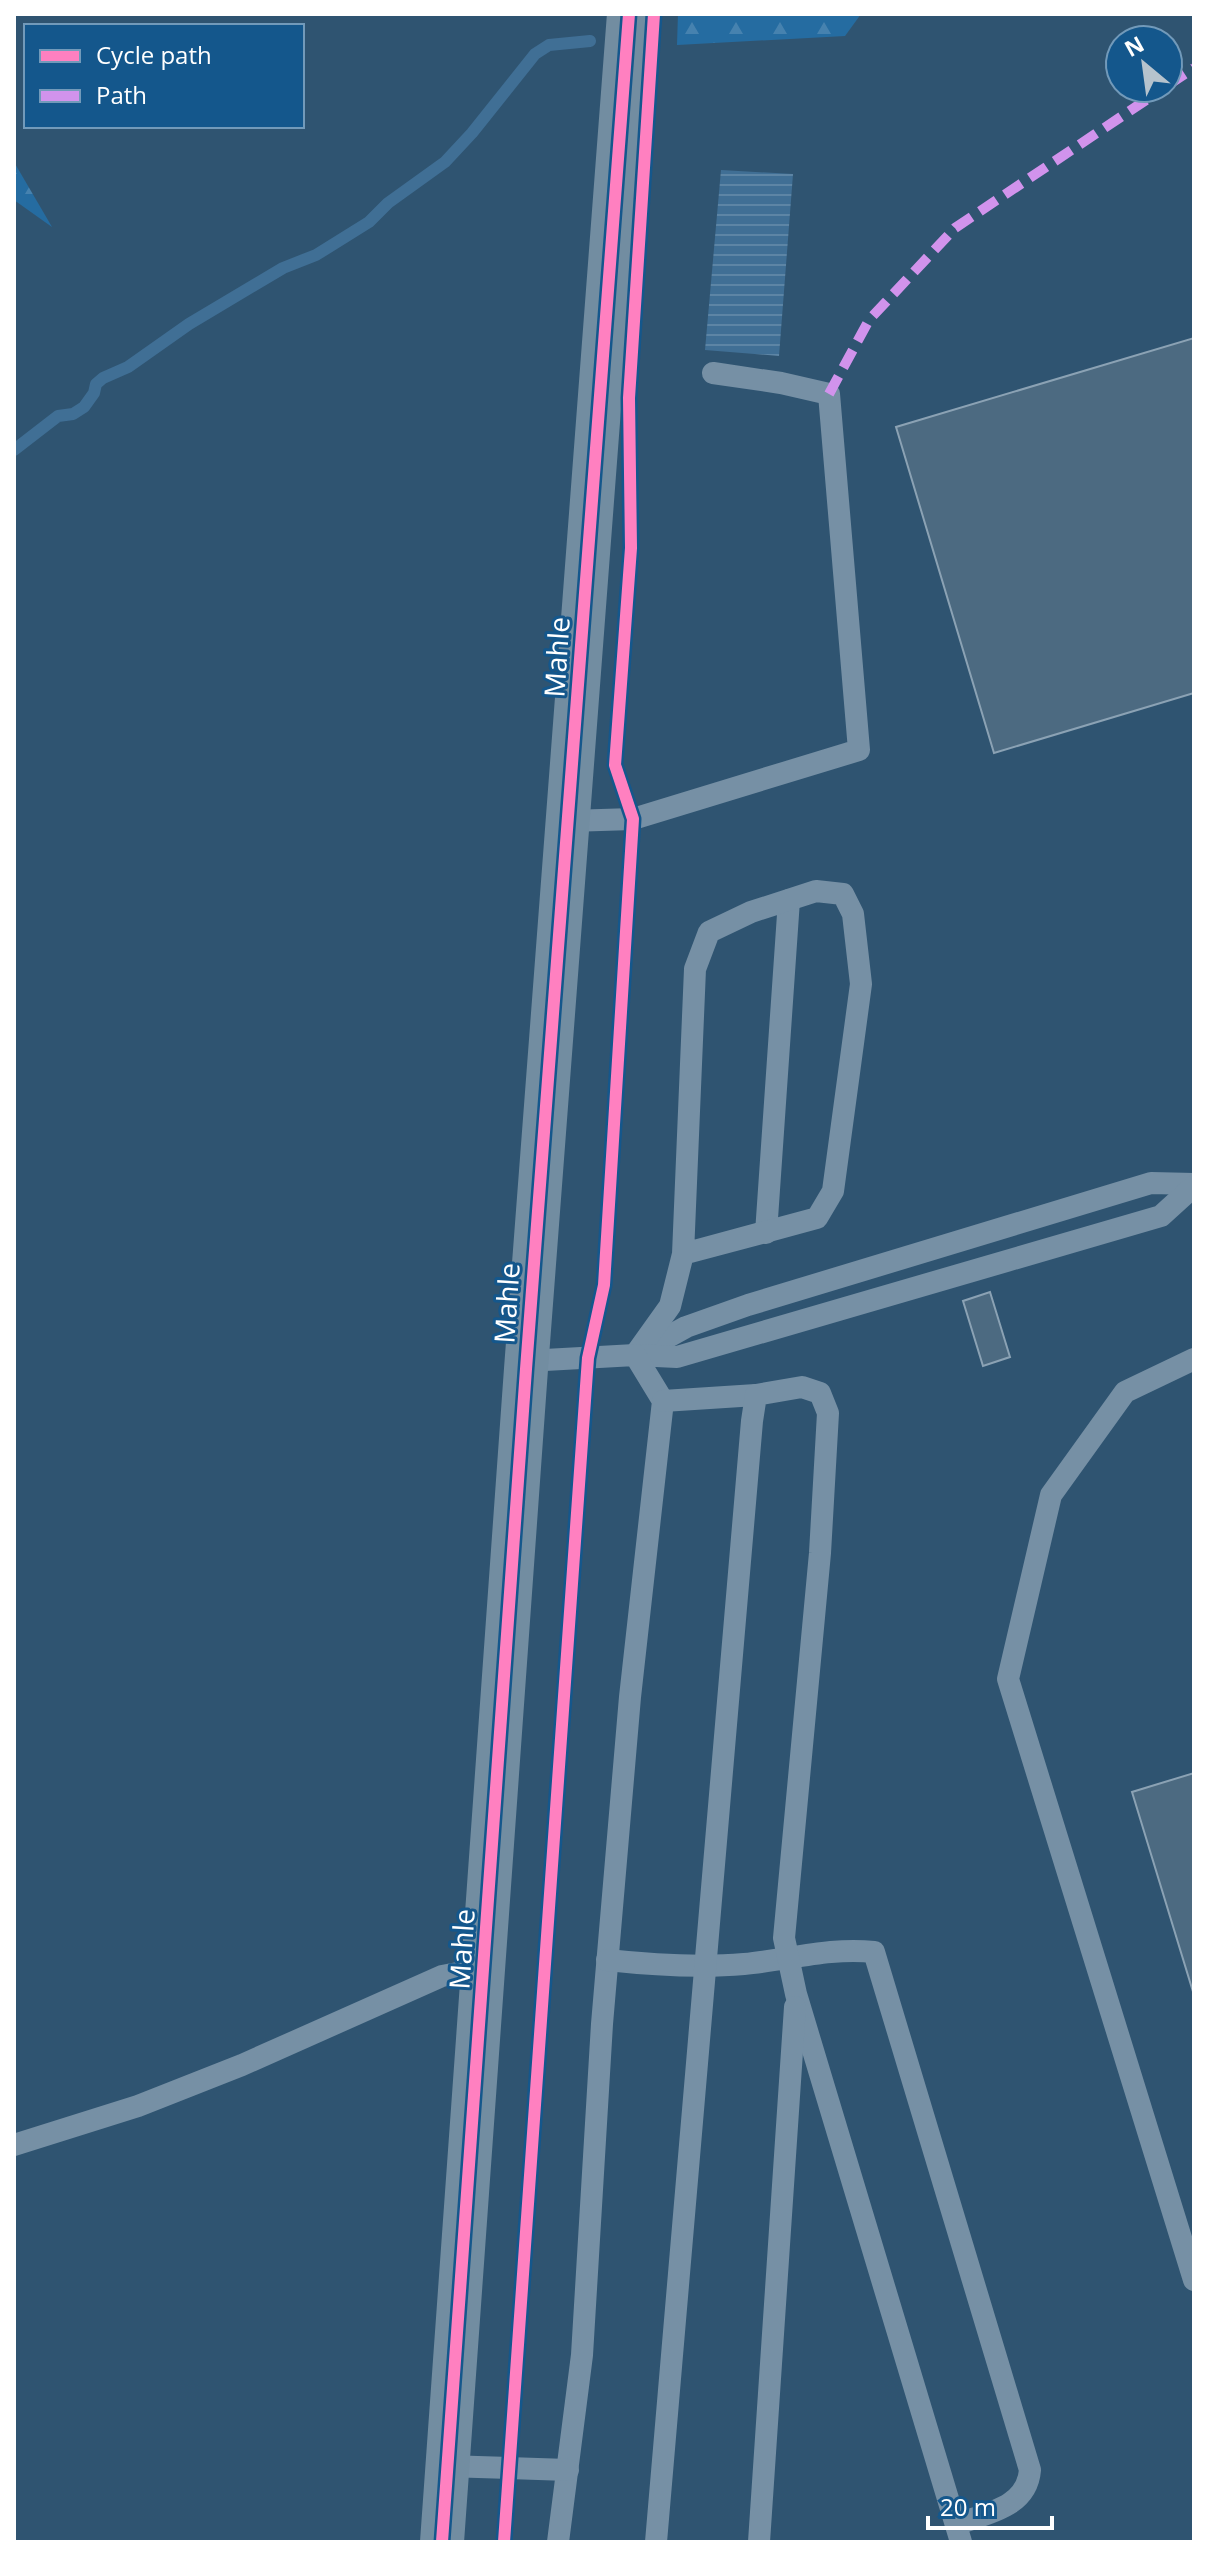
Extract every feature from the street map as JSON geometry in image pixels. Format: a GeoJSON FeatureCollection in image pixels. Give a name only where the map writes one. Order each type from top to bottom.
{"type":"FeatureCollection","features":[{"type":"Feature","properties":{"kind":"street","name":"Mahle"},"geometry":{"type":"LineString","coordinates":[[442,2542],[629,14]]}},
{"type":"Feature","properties":{"kind":"lane"},"geometry":{"type":"LineString","coordinates":[[569,821],[633,819],[859,750],[829,394],[713,373]]}},
{"type":"Feature","properties":{"kind":"lane"},"geometry":{"type":"LineString","coordinates":[[635,1355],[670,1306],[683,1254],[695,969],[709,932],[751,912],[816,891],[843,894],[853,914],[861,984],[833,1191],[817,1218],[683,1254]]}},
{"type":"Feature","properties":{"kind":"lane"},"geometry":{"type":"LineString","coordinates":[[766,1233],[789,900]]}},
{"type":"Feature","properties":{"kind":"lane"},"geometry":{"type":"LineString","coordinates":[[635,1355],[686,1327],[748,1305],[1151,1183],[1194,1185]]}},
{"type":"Feature","properties":{"kind":"lane"},"geometry":{"type":"LineString","coordinates":[[527,1361],[635,1355],[677,1357],[1161,1216],[1194,1185]]}},
{"type":"Feature","properties":{"kind":"lane"},"geometry":{"type":"LineString","coordinates":[[558,2542],[582,2355],[607,1960],[630,1697],[663,1401],[635,1355]]}},
{"type":"Feature","properties":{"kind":"lane"},"geometry":{"type":"LineString","coordinates":[[1194,1359],[1125,1392],[1051,1495],[1008,1679],[1194,2280]]}},
{"type":"Feature","properties":{"kind":"lane"},"geometry":{"type":"LineString","coordinates":[[607,1960],[706,1966],[788,1957],[848,1949],[874,1952],[1030,2470],[1029,2485],[1011,2505],[959,2533],[796,1994],[788,1957],[784,1938],[820,1553],[828,1413],[820,1393],[802,1387],[756,1395],[663,1401]]}},
{"type":"Feature","properties":{"kind":"lane"},"geometry":{"type":"LineString","coordinates":[[656,2542],[750,1436],[756,1395]]}},
{"type":"Feature","properties":{"kind":"lane"},"geometry":{"type":"LineString","coordinates":[[14,2145],[138,2106],[242,2065],[442,1976],[484,1968]]}},
{"type":"Feature","properties":{"kind":"lane"},"geometry":{"type":"LineString","coordinates":[[759,2542],[796,1994]]}},
{"type":"Feature","properties":{"kind":"lane"},"geometry":{"type":"LineString","coordinates":[[446,2466],[568,2470]]}},
{"type":"Feature","properties":{"kind":"green space"},"geometry":{"type":"Polygon","coordinates":[[[678,14],[861,14],[845,36],[677,45],[678,14]]]}},
{"type":"Feature","properties":{"kind":"green space"},"geometry":{"type":"Polygon","coordinates":[[[14,162],[52,227],[14,200],[14,162]]]}},
{"type":"Feature","properties":{"kind":"shaded area"},"geometry":{"type":"Polygon","coordinates":[[[721,170],[793,174],[779,356],[705,350],[721,170]]]}},
{"type":"Feature","properties":{"kind":"building"},"geometry":{"type":"Polygon","coordinates":[[[1194,338],[1194,693],[994,753],[896,427],[1194,338]]]}},
{"type":"Feature","properties":{"kind":"building"},"geometry":{"type":"Polygon","coordinates":[[[990,1292],[1010,1357],[983,1366],[963,1301],[990,1292]]]}},
{"type":"Feature","properties":{"kind":"building"},"geometry":{"type":"Polygon","coordinates":[[[1194,1773],[1194,1995],[1132,1792],[1194,1773]]]}},
{"type":"Feature","properties":{"kind":"waterway"},"geometry":{"type":"LineString","coordinates":[[14,450],[58,416],[73,414],[84,407],[96,384],[103,378],[128,367],[189,324],[283,268],[316,255],[369,222],[388,203],[445,162],[535,54],[549,45],[590,41]]}},
{"type":"Feature","properties":{"kind":"marked path"},"geometry":{"type":"LineString","coordinates":[[1184,75],[1194,68]]}},
{"type":"Feature","properties":{"kind":"marked path"},"geometry":{"type":"LineString","coordinates":[[829,394],[869,320],[955,228],[1140,104]]}},
{"type":"Feature","properties":{"kind":"cycle path"},"geometry":{"type":"LineString","coordinates":[[442,2542],[526,1369],[629,14]]}},
{"type":"Feature","properties":{"kind":"cycle path"},"geometry":{"type":"LineString","coordinates":[[504,2542],[588,1358],[604,1285],[633,819],[615,765],[631,548],[629,398],[654,14]]}}]}
